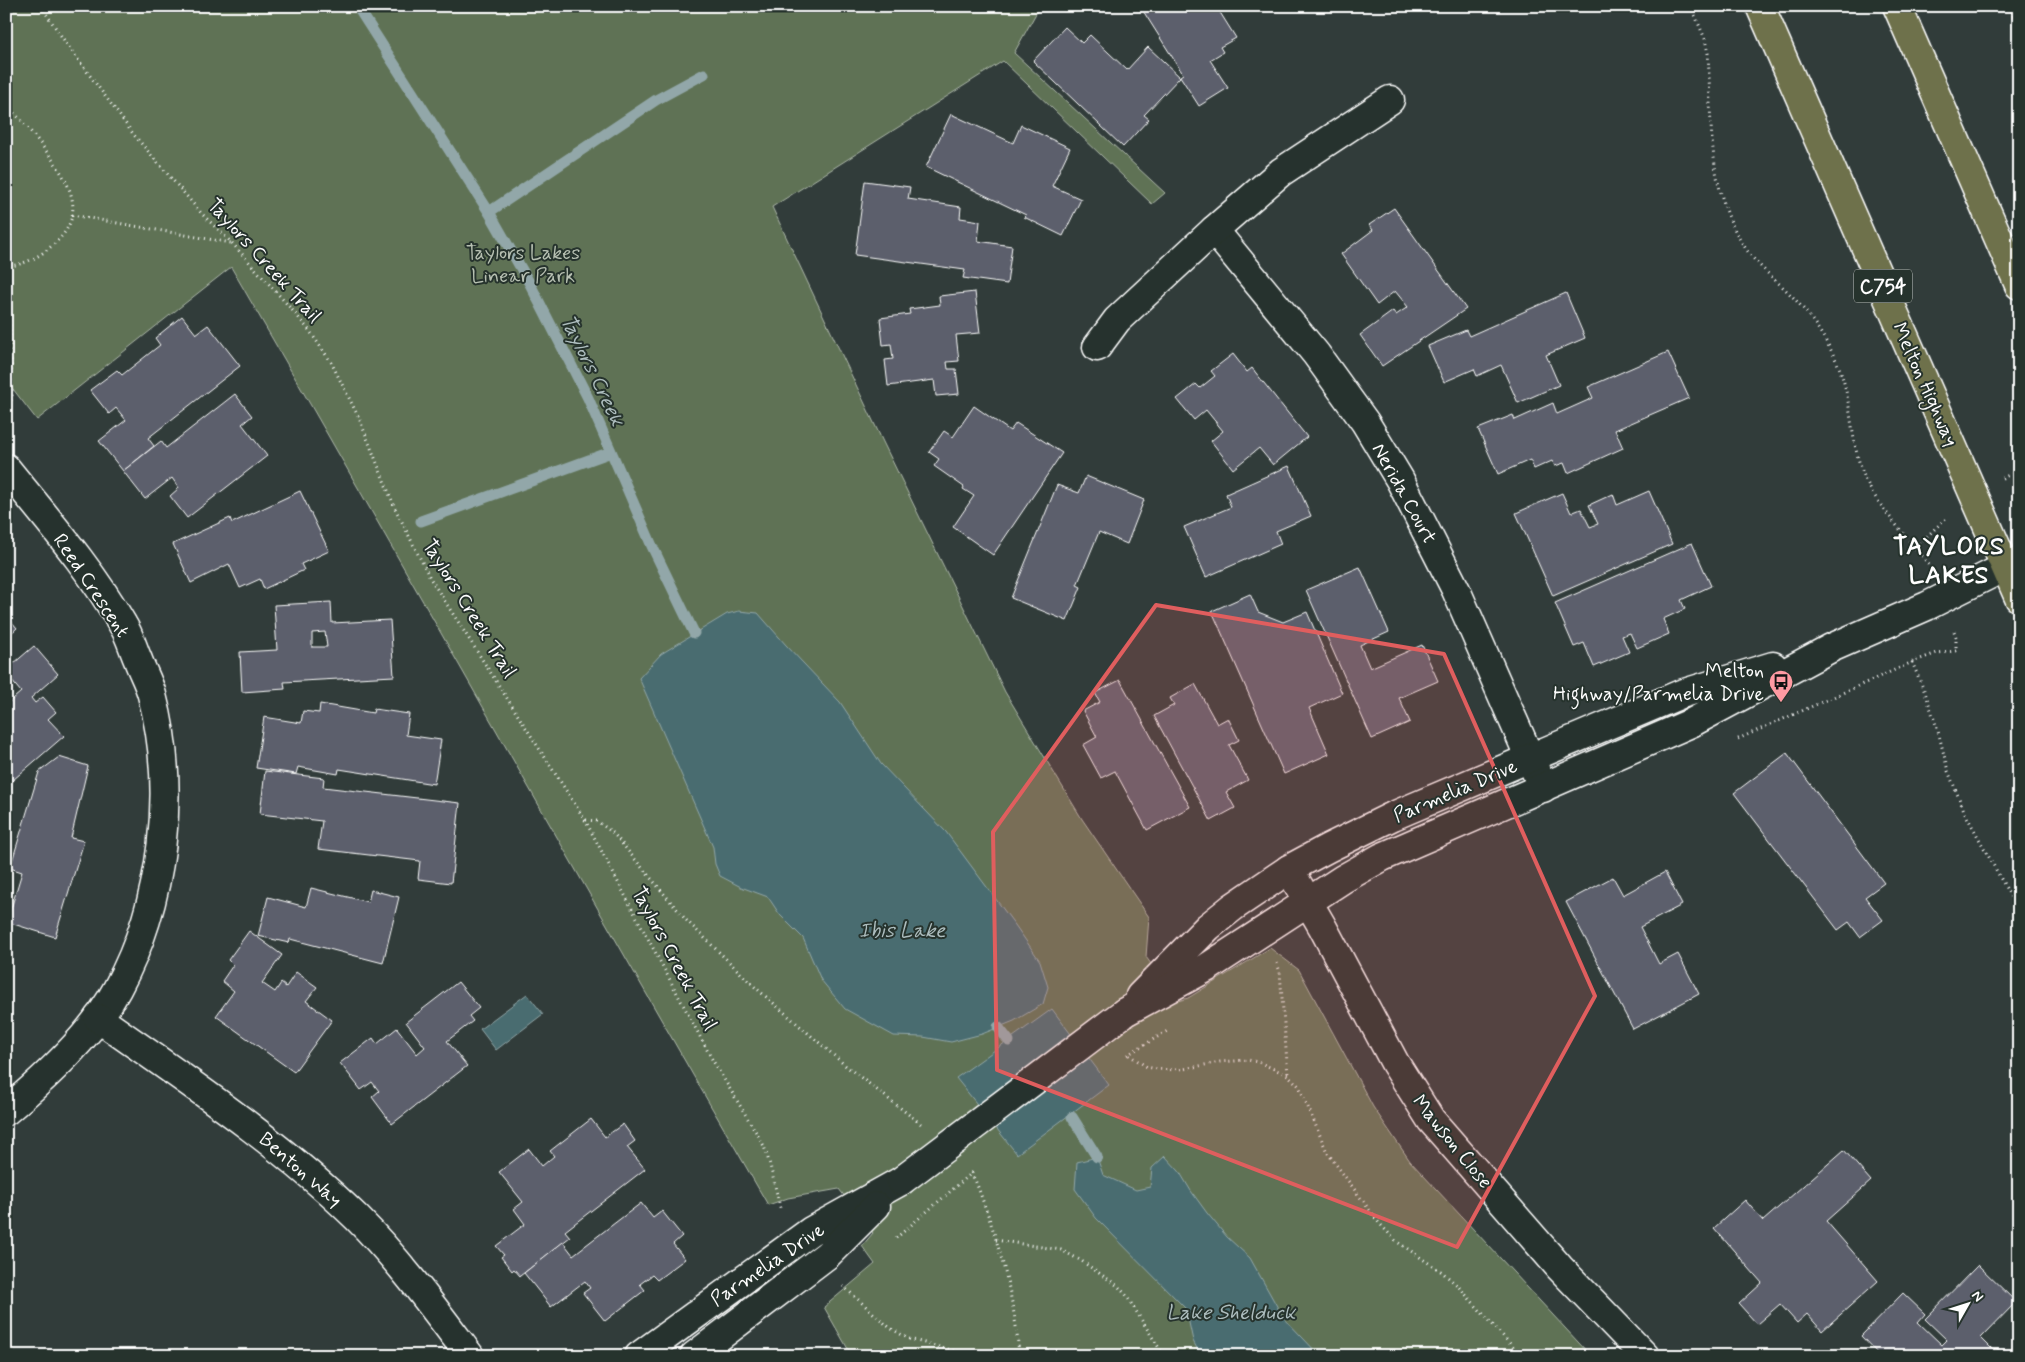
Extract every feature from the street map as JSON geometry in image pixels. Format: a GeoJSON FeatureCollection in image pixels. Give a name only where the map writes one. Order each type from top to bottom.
{"type":"FeatureCollection","features":[{"type":"Feature","properties":{"kind":"highway","name":"Melton Highway"},"geometry":{"type":"LineString","coordinates":[[1760,6],[2012,563],[2019,598]]}},
{"type":"Feature","properties":{"kind":"highway"},"geometry":{"type":"LineString","coordinates":[[1897,6],[2019,285]]}},
{"type":"Feature","properties":{"kind":"street"},"geometry":{"type":"LineString","coordinates":[[1097,347],[1117,320],[1214,230],[1281,172],[1390,100]]}},
{"type":"Feature","properties":{"kind":"street","name":"Nerida Court"},"geometry":{"type":"LineString","coordinates":[[1214,230],[1316,354],[1365,422],[1390,464],[1430,537],[1456,590],[1543,788]]}},
{"type":"Feature","properties":{"kind":"street","name":"Reed Crescent"},"geometry":{"type":"LineString","coordinates":[[6,468],[78,559],[124,626],[152,694],[164,761],[164,830],[155,891],[135,948],[121,980],[98,1018],[63,1058],[6,1111]]}},
{"type":"Feature","properties":{"kind":"street","name":"Parmelia Drive"},"geometry":{"type":"LineString","coordinates":[[639,1356],[798,1240],[851,1219],[1182,968],[1308,901],[1382,857],[1691,723],[1831,648],[1927,606],[2012,563]]}},
{"type":"Feature","properties":{"kind":"street","name":"Parmelia Drive"},"geometry":{"type":"LineString","coordinates":[[1182,968],[1202,932],[1233,907],[1289,869],[1369,827],[1680,694],[1831,648]]}},
{"type":"Feature","properties":{"kind":"street","name":"Mawson Close"},"geometry":{"type":"LineString","coordinates":[[1289,869],[1395,1063],[1431,1120],[1554,1261],[1646,1356]]}},
{"type":"Feature","properties":{"kind":"street","name":"Benton Way"},"geometry":{"type":"LineString","coordinates":[[98,1018],[238,1116],[311,1176],[357,1218],[406,1272],[470,1356]]}},
{"type":"Feature","properties":{"kind":"street","name":"Parmelia Drive"},"geometry":{"type":"LineString","coordinates":[[694,1356],[827,1255],[851,1219]]}},
{"type":"Feature","properties":{"kind":"path","name":"Taylors Creek Trail"},"geometry":{"type":"LineString","coordinates":[[41,6],[91,78],[134,135],[202,214],[232,243],[309,330],[331,362],[359,418],[396,508],[430,578],[585,820],[713,1061],[764,1146],[779,1206],[798,1240]]}},
{"type":"Feature","properties":{"kind":"path"},"geometry":{"type":"LineString","coordinates":[[1691,6],[1705,39],[1708,53],[1716,171],[1720,192],[1729,216],[1738,237],[1750,255],[1791,294],[1823,335],[1836,360],[1845,389],[1861,467],[1868,485],[1930,567]]}},
{"type":"Feature","properties":{"kind":"path"},"geometry":{"type":"LineString","coordinates":[[2009,6],[2019,28]]}},
{"type":"Feature","properties":{"kind":"path"},"geometry":{"type":"LineString","coordinates":[[6,107],[18,116],[58,167],[69,185],[73,198],[72,215],[65,231],[55,244],[35,258],[22,264],[7,266],[12,396],[6,420]]}},
{"type":"Feature","properties":{"kind":"path"},"geometry":{"type":"LineString","coordinates":[[72,215],[232,243]]}},
{"type":"Feature","properties":{"kind":"path"},"geometry":{"type":"LineString","coordinates":[[1994,482],[2019,472]]}},
{"type":"Feature","properties":{"kind":"path"},"geometry":{"type":"LineString","coordinates":[[1916,547],[1950,513]]}},
{"type":"Feature","properties":{"kind":"path"},"geometry":{"type":"LineString","coordinates":[[1735,740],[1912,662],[1937,653],[1956,651],[1956,637]]}},
{"type":"Feature","properties":{"kind":"path"},"geometry":{"type":"LineString","coordinates":[[1912,662],[1926,695],[1948,770],[1966,813],[2019,912]]}},
{"type":"Feature","properties":{"kind":"path"},"geometry":{"type":"LineString","coordinates":[[585,820],[597,821],[613,832],[686,920],[721,955],[846,1066],[927,1130]]}},
{"type":"Feature","properties":{"kind":"path"},"geometry":{"type":"LineString","coordinates":[[1274,958],[1280,972],[1288,1075]]}},
{"type":"Feature","properties":{"kind":"path"},"geometry":{"type":"LineString","coordinates":[[1124,1057],[1175,1025]]}},
{"type":"Feature","properties":{"kind":"path"},"geometry":{"type":"LineString","coordinates":[[1129,1054],[1147,1066],[1156,1069],[1178,1070],[1220,1062],[1248,1060],[1268,1065],[1288,1075],[1299,1086],[1327,1152],[1378,1222],[1396,1240],[1442,1272],[1458,1286],[1521,1356]]}},
{"type":"Feature","properties":{"kind":"path"},"geometry":{"type":"LineString","coordinates":[[967,1168],[972,1173],[996,1240],[1010,1300],[1019,1356]]}},
{"type":"Feature","properties":{"kind":"path"},"geometry":{"type":"LineString","coordinates":[[893,1240],[977,1168]]}},
{"type":"Feature","properties":{"kind":"path"},"geometry":{"type":"LineString","coordinates":[[996,1240],[1061,1250],[1080,1260],[1118,1286],[1126,1295],[1164,1356]]}},
{"type":"Feature","properties":{"kind":"path"},"geometry":{"type":"LineString","coordinates":[[848,1278],[840,1284],[890,1328],[910,1339],[974,1356]]}},
{"type":"Feature","properties":{"kind":"highlighted area"},"geometry":{"type":"Polygon","coordinates":[[[1156,605],[1444,654],[1595,996],[1457,1247],[997,1070],[993,832],[1156,605]]]}},
{"type":"Feature","properties":{"kind":"green space","name":"Taylors Lakes Linear Park"},"geometry":{"type":"Polygon","coordinates":[[[6,6],[1040,6],[1014,53],[1165,193],[1152,204],[1003,61],[772,207],[883,442],[1005,692],[1082,819],[1149,917],[1146,957],[1178,1001],[1188,998],[1270,948],[1299,970],[1373,1107],[1410,1161],[1591,1356],[852,1356],[824,1307],[875,1264],[862,1246],[873,1233],[839,1189],[788,1198],[768,1205],[231,267],[37,420],[6,380],[6,6]]]}},
{"type":"Feature","properties":{"kind":"water","name":"Ibis Lake"},"geometry":{"type":"Polygon","coordinates":[[[739,611],[758,613],[840,702],[881,764],[946,832],[1040,961],[1048,987],[1043,1004],[1014,1021],[982,1034],[951,1042],[923,1037],[894,1036],[845,1009],[821,980],[803,938],[780,915],[768,897],[741,887],[720,876],[715,864],[713,847],[639,678],[661,654],[727,614],[739,611]]]}},
{"type":"Feature","properties":{"kind":"water"},"geometry":{"type":"Polygon","coordinates":[[[527,994],[543,1014],[496,1050],[480,1029],[527,994]]]}},
{"type":"Feature","properties":{"kind":"water"},"geometry":{"type":"Polygon","coordinates":[[[1052,1009],[1109,1085],[1017,1154],[956,1078],[1052,1009]]]}},
{"type":"Feature","properties":{"kind":"water","name":"Lake Shelduck"},"geometry":{"type":"Polygon","coordinates":[[[1165,1156],[1179,1171],[1207,1213],[1227,1237],[1250,1258],[1283,1317],[1320,1356],[1201,1356],[1193,1341],[1186,1309],[1096,1218],[1075,1189],[1077,1162],[1097,1157],[1103,1175],[1136,1190],[1150,1187],[1152,1168],[1165,1156]]]}},
{"type":"Feature","properties":{"kind":"building"},"geometry":{"type":"Polygon","coordinates":[[[1140,6],[1216,6],[1236,38],[1220,47],[1223,52],[1210,60],[1228,88],[1199,106],[1180,76],[1183,74],[1140,6]]]}},
{"type":"Feature","properties":{"kind":"building"},"geometry":{"type":"Polygon","coordinates":[[[1065,27],[1082,43],[1090,35],[1127,70],[1148,47],[1180,77],[1144,115],[1149,119],[1123,147],[1033,61],[1065,27]]]}},
{"type":"Feature","properties":{"kind":"building"},"geometry":{"type":"Polygon","coordinates":[[[951,114],[1013,143],[1021,125],[1070,148],[1052,186],[1081,199],[1063,236],[1024,217],[1026,215],[926,167],[951,114]]]}},
{"type":"Feature","properties":{"kind":"building"},"geometry":{"type":"Polygon","coordinates":[[[865,181],[910,187],[908,199],[961,207],[960,218],[980,221],[978,241],[1012,246],[1007,284],[963,278],[965,270],[855,255],[865,181]]]}},
{"type":"Feature","properties":{"kind":"building"},"geometry":{"type":"Polygon","coordinates":[[[1394,208],[1466,309],[1382,366],[1360,335],[1393,311],[1396,315],[1408,307],[1395,291],[1377,305],[1341,254],[1373,230],[1369,225],[1394,208]]]}},
{"type":"Feature","properties":{"kind":"building"},"geometry":{"type":"Polygon","coordinates":[[[975,292],[980,333],[956,335],[959,361],[947,362],[948,369],[956,369],[959,394],[936,396],[934,380],[888,386],[885,360],[893,359],[891,344],[883,345],[880,318],[910,314],[909,309],[940,305],[939,296],[975,292]]]}},
{"type":"Feature","properties":{"kind":"building"},"geometry":{"type":"Polygon","coordinates":[[[1566,293],[1585,338],[1546,355],[1559,385],[1518,403],[1501,365],[1477,376],[1474,369],[1444,382],[1428,346],[1466,330],[1469,336],[1566,293]]]}},
{"type":"Feature","properties":{"kind":"building"},"geometry":{"type":"Polygon","coordinates":[[[182,316],[196,334],[208,325],[240,366],[148,438],[154,446],[123,471],[99,441],[126,420],[116,408],[109,414],[90,390],[117,370],[122,375],[160,345],[155,338],[182,316]]]}},
{"type":"Feature","properties":{"kind":"building"},"geometry":{"type":"Polygon","coordinates":[[[1668,352],[1689,398],[1615,430],[1623,448],[1568,473],[1564,463],[1555,466],[1552,461],[1534,469],[1530,460],[1498,474],[1478,429],[1513,415],[1515,420],[1553,403],[1557,414],[1593,398],[1588,387],[1668,352]]]}},
{"type":"Feature","properties":{"kind":"building"},"geometry":{"type":"Polygon","coordinates":[[[1233,354],[1247,372],[1252,368],[1307,437],[1273,465],[1259,448],[1233,469],[1211,441],[1223,431],[1206,410],[1194,420],[1177,399],[1196,384],[1200,388],[1215,376],[1211,371],[1233,354]]]}},
{"type":"Feature","properties":{"kind":"building"},"geometry":{"type":"Polygon","coordinates":[[[235,394],[252,416],[242,424],[267,456],[187,518],[170,496],[179,488],[172,478],[145,499],[123,471],[161,441],[166,448],[235,394]]]}},
{"type":"Feature","properties":{"kind":"building"},"geometry":{"type":"Polygon","coordinates":[[[974,406],[1010,431],[1016,423],[1062,453],[993,555],[953,527],[974,496],[934,466],[939,459],[929,452],[944,431],[953,437],[974,406]]]}},
{"type":"Feature","properties":{"kind":"building"},"geometry":{"type":"Polygon","coordinates":[[[1289,466],[1311,516],[1276,531],[1281,544],[1206,577],[1184,527],[1231,507],[1226,494],[1289,466]]]}},
{"type":"Feature","properties":{"kind":"building"},"geometry":{"type":"Polygon","coordinates":[[[1086,476],[1144,500],[1127,544],[1099,532],[1077,585],[1081,587],[1067,621],[1011,598],[1057,485],[1079,493],[1086,476]]]}},
{"type":"Feature","properties":{"kind":"building"},"geometry":{"type":"Polygon","coordinates":[[[300,491],[329,551],[301,564],[304,570],[264,589],[260,579],[240,588],[229,564],[191,583],[173,544],[230,518],[232,523],[300,491]]]}},
{"type":"Feature","properties":{"kind":"building"},"geometry":{"type":"Polygon","coordinates":[[[1649,491],[1672,544],[1553,596],[1516,513],[1562,493],[1571,513],[1581,509],[1590,527],[1598,524],[1589,505],[1613,494],[1617,505],[1649,491]]]}},
{"type":"Feature","properties":{"kind":"building"},"geometry":{"type":"Polygon","coordinates":[[[1692,543],[1711,586],[1681,600],[1685,609],[1663,619],[1669,634],[1637,648],[1630,633],[1622,636],[1629,652],[1594,667],[1584,643],[1574,647],[1555,603],[1692,543]]]}},
{"type":"Feature","properties":{"kind":"building"},"geometry":{"type":"Polygon","coordinates":[[[1360,567],[1389,632],[1360,645],[1370,668],[1422,645],[1438,681],[1399,698],[1410,722],[1372,739],[1306,590],[1360,567]]]}},
{"type":"Feature","properties":{"kind":"building"},"geometry":{"type":"Polygon","coordinates":[[[1250,594],[1258,612],[1283,622],[1307,612],[1342,693],[1309,708],[1329,754],[1284,774],[1212,611],[1250,594]]]}},
{"type":"Feature","properties":{"kind":"building"},"geometry":{"type":"Polygon","coordinates":[[[331,602],[332,623],[390,620],[394,676],[284,682],[285,689],[242,692],[240,652],[277,650],[274,605],[331,602]],[[325,632],[312,633],[312,647],[327,647],[325,632]]]}},
{"type":"Feature","properties":{"kind":"building"},"geometry":{"type":"Polygon","coordinates":[[[6,615],[17,628],[6,638],[6,615]]]}},
{"type":"Feature","properties":{"kind":"building"},"geometry":{"type":"Polygon","coordinates":[[[34,646],[58,674],[31,698],[35,703],[43,697],[56,712],[48,719],[64,736],[6,786],[6,705],[21,692],[6,674],[6,670],[34,646]]]}},
{"type":"Feature","properties":{"kind":"building"},"geometry":{"type":"Polygon","coordinates":[[[1120,680],[1190,807],[1147,830],[1115,771],[1101,778],[1083,745],[1097,737],[1083,711],[1100,702],[1095,693],[1120,680]]]}},
{"type":"Feature","properties":{"kind":"building"},"geometry":{"type":"Polygon","coordinates":[[[1195,684],[1217,724],[1228,718],[1239,740],[1229,745],[1248,780],[1226,792],[1235,808],[1211,821],[1154,716],[1174,705],[1170,698],[1195,684]]]}},
{"type":"Feature","properties":{"kind":"building"},"geometry":{"type":"Polygon","coordinates":[[[320,704],[373,713],[374,709],[409,714],[406,735],[441,740],[434,784],[339,769],[338,774],[298,767],[296,774],[256,768],[264,717],[301,723],[303,711],[319,713],[320,704]]]}},
{"type":"Feature","properties":{"kind":"building"},"geometry":{"type":"Polygon","coordinates":[[[1787,753],[1884,883],[1865,897],[1883,920],[1860,937],[1849,922],[1838,930],[1734,793],[1787,753]]]}},
{"type":"Feature","properties":{"kind":"building"},"geometry":{"type":"Polygon","coordinates":[[[59,757],[88,766],[71,838],[84,841],[55,937],[7,922],[22,872],[10,868],[39,772],[59,757]]]}},
{"type":"Feature","properties":{"kind":"building"},"geometry":{"type":"Polygon","coordinates":[[[265,771],[324,778],[323,787],[460,803],[451,883],[418,879],[420,861],[318,849],[322,821],[260,814],[265,771]]]}},
{"type":"Feature","properties":{"kind":"building"},"geometry":{"type":"Polygon","coordinates":[[[1665,872],[1682,905],[1640,927],[1659,964],[1678,954],[1699,994],[1633,1029],[1566,902],[1613,877],[1623,895],[1665,872]]]}},
{"type":"Feature","properties":{"kind":"building"},"geometry":{"type":"Polygon","coordinates":[[[311,888],[368,902],[371,890],[399,897],[383,963],[290,939],[289,943],[258,936],[268,897],[306,907],[311,888]]]}},
{"type":"Feature","properties":{"kind":"building"},"geometry":{"type":"Polygon","coordinates":[[[249,931],[282,955],[262,983],[275,992],[281,983],[286,987],[296,972],[317,987],[306,1001],[332,1020],[294,1072],[216,1016],[234,991],[222,981],[233,965],[228,960],[249,931]]]}},
{"type":"Feature","properties":{"kind":"building"},"geometry":{"type":"Polygon","coordinates":[[[458,982],[479,1008],[469,1016],[473,1021],[447,1041],[467,1066],[392,1124],[372,1097],[379,1091],[372,1082],[361,1090],[340,1063],[373,1038],[377,1044],[397,1028],[417,1054],[425,1047],[406,1022],[458,982]]]}},
{"type":"Feature","properties":{"kind":"building"},"geometry":{"type":"Polygon","coordinates":[[[591,1119],[605,1137],[623,1124],[635,1141],[627,1147],[645,1169],[565,1231],[570,1237],[520,1276],[514,1269],[512,1271],[501,1257],[504,1255],[496,1246],[525,1224],[514,1209],[523,1202],[499,1172],[529,1149],[542,1166],[554,1156],[550,1151],[591,1119]]]}},
{"type":"Feature","properties":{"kind":"building"},"geometry":{"type":"Polygon","coordinates":[[[1844,1150],[1871,1181],[1826,1221],[1878,1281],[1822,1331],[1807,1314],[1797,1323],[1780,1304],[1757,1324],[1739,1304],[1762,1283],[1714,1228],[1745,1200],[1763,1221],[1844,1150]]]}},
{"type":"Feature","properties":{"kind":"building"},"geometry":{"type":"Polygon","coordinates":[[[641,1203],[653,1218],[662,1211],[682,1236],[673,1244],[685,1259],[657,1280],[652,1275],[640,1284],[645,1290],[605,1321],[583,1293],[590,1288],[585,1281],[551,1307],[524,1273],[563,1242],[573,1255],[641,1203]]]}},
{"type":"Feature","properties":{"kind":"building"},"geometry":{"type":"Polygon","coordinates":[[[1978,1265],[2016,1302],[1981,1338],[1995,1352],[1998,1349],[2005,1356],[1880,1356],[1861,1336],[1903,1293],[1925,1314],[1918,1322],[1942,1345],[1947,1340],[1925,1319],[1978,1265]]]}},
{"type":"Feature","properties":{"kind":"waterway","name":"Taylors Creek"},"geometry":{"type":"LineString","coordinates":[[357,6],[489,212],[530,284],[588,398],[652,546],[694,633]]}},
{"type":"Feature","properties":{"kind":"waterway"},"geometry":{"type":"LineString","coordinates":[[489,212],[656,100],[704,74]]}},
{"type":"Feature","properties":{"kind":"waterway"},"geometry":{"type":"LineString","coordinates":[[421,521],[611,452]]}},
{"type":"Feature","properties":{"kind":"waterway","name":"Taylors Creek"},"geometry":{"type":"LineString","coordinates":[[998,1027],[1009,1041]]}},
{"type":"Feature","properties":{"kind":"waterway","name":"Taylors Creek"},"geometry":{"type":"LineString","coordinates":[[1072,1117],[1097,1157]]}},
{"type":"Feature","properties":{"kind":"place","name":"Melton Highway/Parmelia Drive"},"geometry":{"type":"Point","coordinates":[1781,703]}},
{"type":"Feature","properties":{"kind":"district","name":"TAYLORS LAKES"},"geometry":{"type":"Point","coordinates":[1949,560]}}]}
